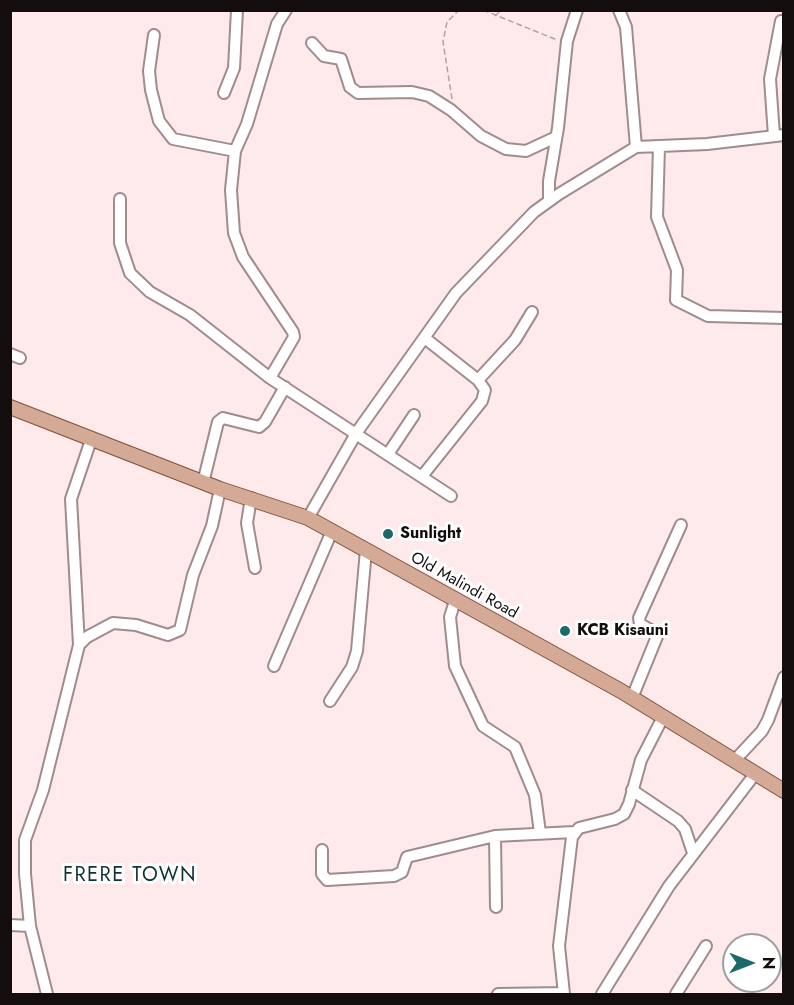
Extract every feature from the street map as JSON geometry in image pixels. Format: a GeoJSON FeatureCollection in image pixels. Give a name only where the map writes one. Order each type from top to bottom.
{"type":"FeatureCollection","features":[{"type":"Feature","properties":{"kind":"main road","name":"Old Malindi Road"},"geometry":{"type":"LineString","coordinates":[[10,407],[203,483],[308,518],[632,698],[783,791]]}},
{"type":"Feature","properties":{"kind":"street"},"geometry":{"type":"LineString","coordinates":[[224,93],[234,68],[237,10]]}},
{"type":"Feature","properties":{"kind":"street"},"geometry":{"type":"LineString","coordinates":[[270,378],[294,338],[293,332],[243,257],[234,232],[231,190],[235,151],[247,124],[277,24],[286,10]]}},
{"type":"Feature","properties":{"kind":"street"},"geometry":{"type":"LineString","coordinates":[[549,201],[549,181],[567,41],[577,10]]}},
{"type":"Feature","properties":{"kind":"street"},"geometry":{"type":"LineString","coordinates":[[619,10],[627,35],[636,147]]}},
{"type":"Feature","properties":{"kind":"street"},"geometry":{"type":"LineString","coordinates":[[308,518],[357,432],[464,284],[524,221],[549,201],[636,147],[659,147],[779,135],[771,71],[781,21]]}},
{"type":"Feature","properties":{"kind":"street"},"geometry":{"type":"LineString","coordinates":[[154,35],[149,71],[150,90],[159,121],[173,139],[235,151]]}},
{"type":"Feature","properties":{"kind":"street"},"geometry":{"type":"LineString","coordinates":[[312,43],[324,56],[341,59],[350,87],[354,91],[368,94],[412,92],[429,96],[451,110],[481,136],[506,149],[526,151],[556,137]]}},
{"type":"Feature","properties":{"kind":"street"},"geometry":{"type":"LineString","coordinates":[[659,147],[657,217],[677,270],[676,300],[708,316],[783,318]]}},
{"type":"Feature","properties":{"kind":"street"},"geometry":{"type":"LineString","coordinates":[[120,199],[120,243],[130,273],[150,292],[190,315],[270,378],[357,432],[451,496]]}},
{"type":"Feature","properties":{"kind":"street"},"geometry":{"type":"LineString","coordinates":[[478,380],[515,340],[532,312]]}},
{"type":"Feature","properties":{"kind":"street"},"geometry":{"type":"LineString","coordinates":[[423,476],[483,401],[485,390],[478,380],[426,339]]}},
{"type":"Feature","properties":{"kind":"street"},"geometry":{"type":"LineString","coordinates":[[203,483],[218,422],[223,418],[259,427],[265,422],[285,387]]}},
{"type":"Feature","properties":{"kind":"street"},"geometry":{"type":"LineString","coordinates":[[388,454],[414,415]]}},
{"type":"Feature","properties":{"kind":"street"},"geometry":{"type":"LineString","coordinates":[[47,994],[30,926],[25,874],[25,840],[43,790],[79,645],[71,500],[91,440]]}},
{"type":"Feature","properties":{"kind":"street"},"geometry":{"type":"LineString","coordinates":[[79,645],[87,637],[113,623],[136,625],[168,635],[180,630],[193,575],[212,526],[220,489]]}},
{"type":"Feature","properties":{"kind":"street"},"geometry":{"type":"LineString","coordinates":[[250,498],[247,523],[255,568]]}},
{"type":"Feature","properties":{"kind":"street"},"geometry":{"type":"LineString","coordinates":[[632,698],[658,634],[640,624],[639,618],[681,525]]}},
{"type":"Feature","properties":{"kind":"street"},"geometry":{"type":"LineString","coordinates":[[274,666],[332,531]]}},
{"type":"Feature","properties":{"kind":"street"},"geometry":{"type":"LineString","coordinates":[[330,701],[352,667],[357,651],[366,550]]}},
{"type":"Feature","properties":{"kind":"street"},"geometry":{"type":"LineString","coordinates":[[455,601],[450,617],[455,666],[483,726],[515,747],[535,795],[540,833]]}},
{"type":"Feature","properties":{"kind":"street"},"geometry":{"type":"LineString","coordinates":[[735,760],[762,731],[772,712],[783,677]]}},
{"type":"Feature","properties":{"kind":"street"},"geometry":{"type":"LineString","coordinates":[[322,850],[322,874],[327,880],[394,876],[402,872],[408,857],[495,836],[574,832],[621,817],[629,804],[641,760],[663,717]]}},
{"type":"Feature","properties":{"kind":"street"},"geometry":{"type":"LineString","coordinates":[[602,994],[640,930],[693,853],[755,774]]}},
{"type":"Feature","properties":{"kind":"street"},"geometry":{"type":"LineString","coordinates":[[632,790],[678,821],[685,829],[693,853]]}},
{"type":"Feature","properties":{"kind":"street"},"geometry":{"type":"LineString","coordinates":[[498,994],[564,994],[559,946],[574,832]]}},
{"type":"Feature","properties":{"kind":"street"},"geometry":{"type":"LineString","coordinates":[[495,836],[496,907]]}},
{"type":"Feature","properties":{"kind":"street"},"geometry":{"type":"LineString","coordinates":[[10,925],[30,926]]}},
{"type":"Feature","properties":{"kind":"street"},"geometry":{"type":"LineString","coordinates":[[676,994],[706,946]]}},
{"type":"Feature","properties":{"kind":"path"},"geometry":{"type":"LineString","coordinates":[[451,110],[453,102],[443,42],[447,22],[459,10]]}},
{"type":"Feature","properties":{"kind":"path"},"geometry":{"type":"LineString","coordinates":[[483,10],[530,27],[547,37],[567,41]]}},
{"type":"Feature","properties":{"kind":"path"},"geometry":{"type":"LineString","coordinates":[[495,16],[501,10]]}},
{"type":"Feature","properties":{"kind":"place","name":"Sunlight"},"geometry":{"type":"Point","coordinates":[388,534]}},
{"type":"Feature","properties":{"kind":"place","name":"KCB Kisauni"},"geometry":{"type":"Point","coordinates":[565,631]}},
{"type":"Feature","properties":{"kind":"district","name":"FRERE TOWN"},"geometry":{"type":"Point","coordinates":[130,876]}}]}
